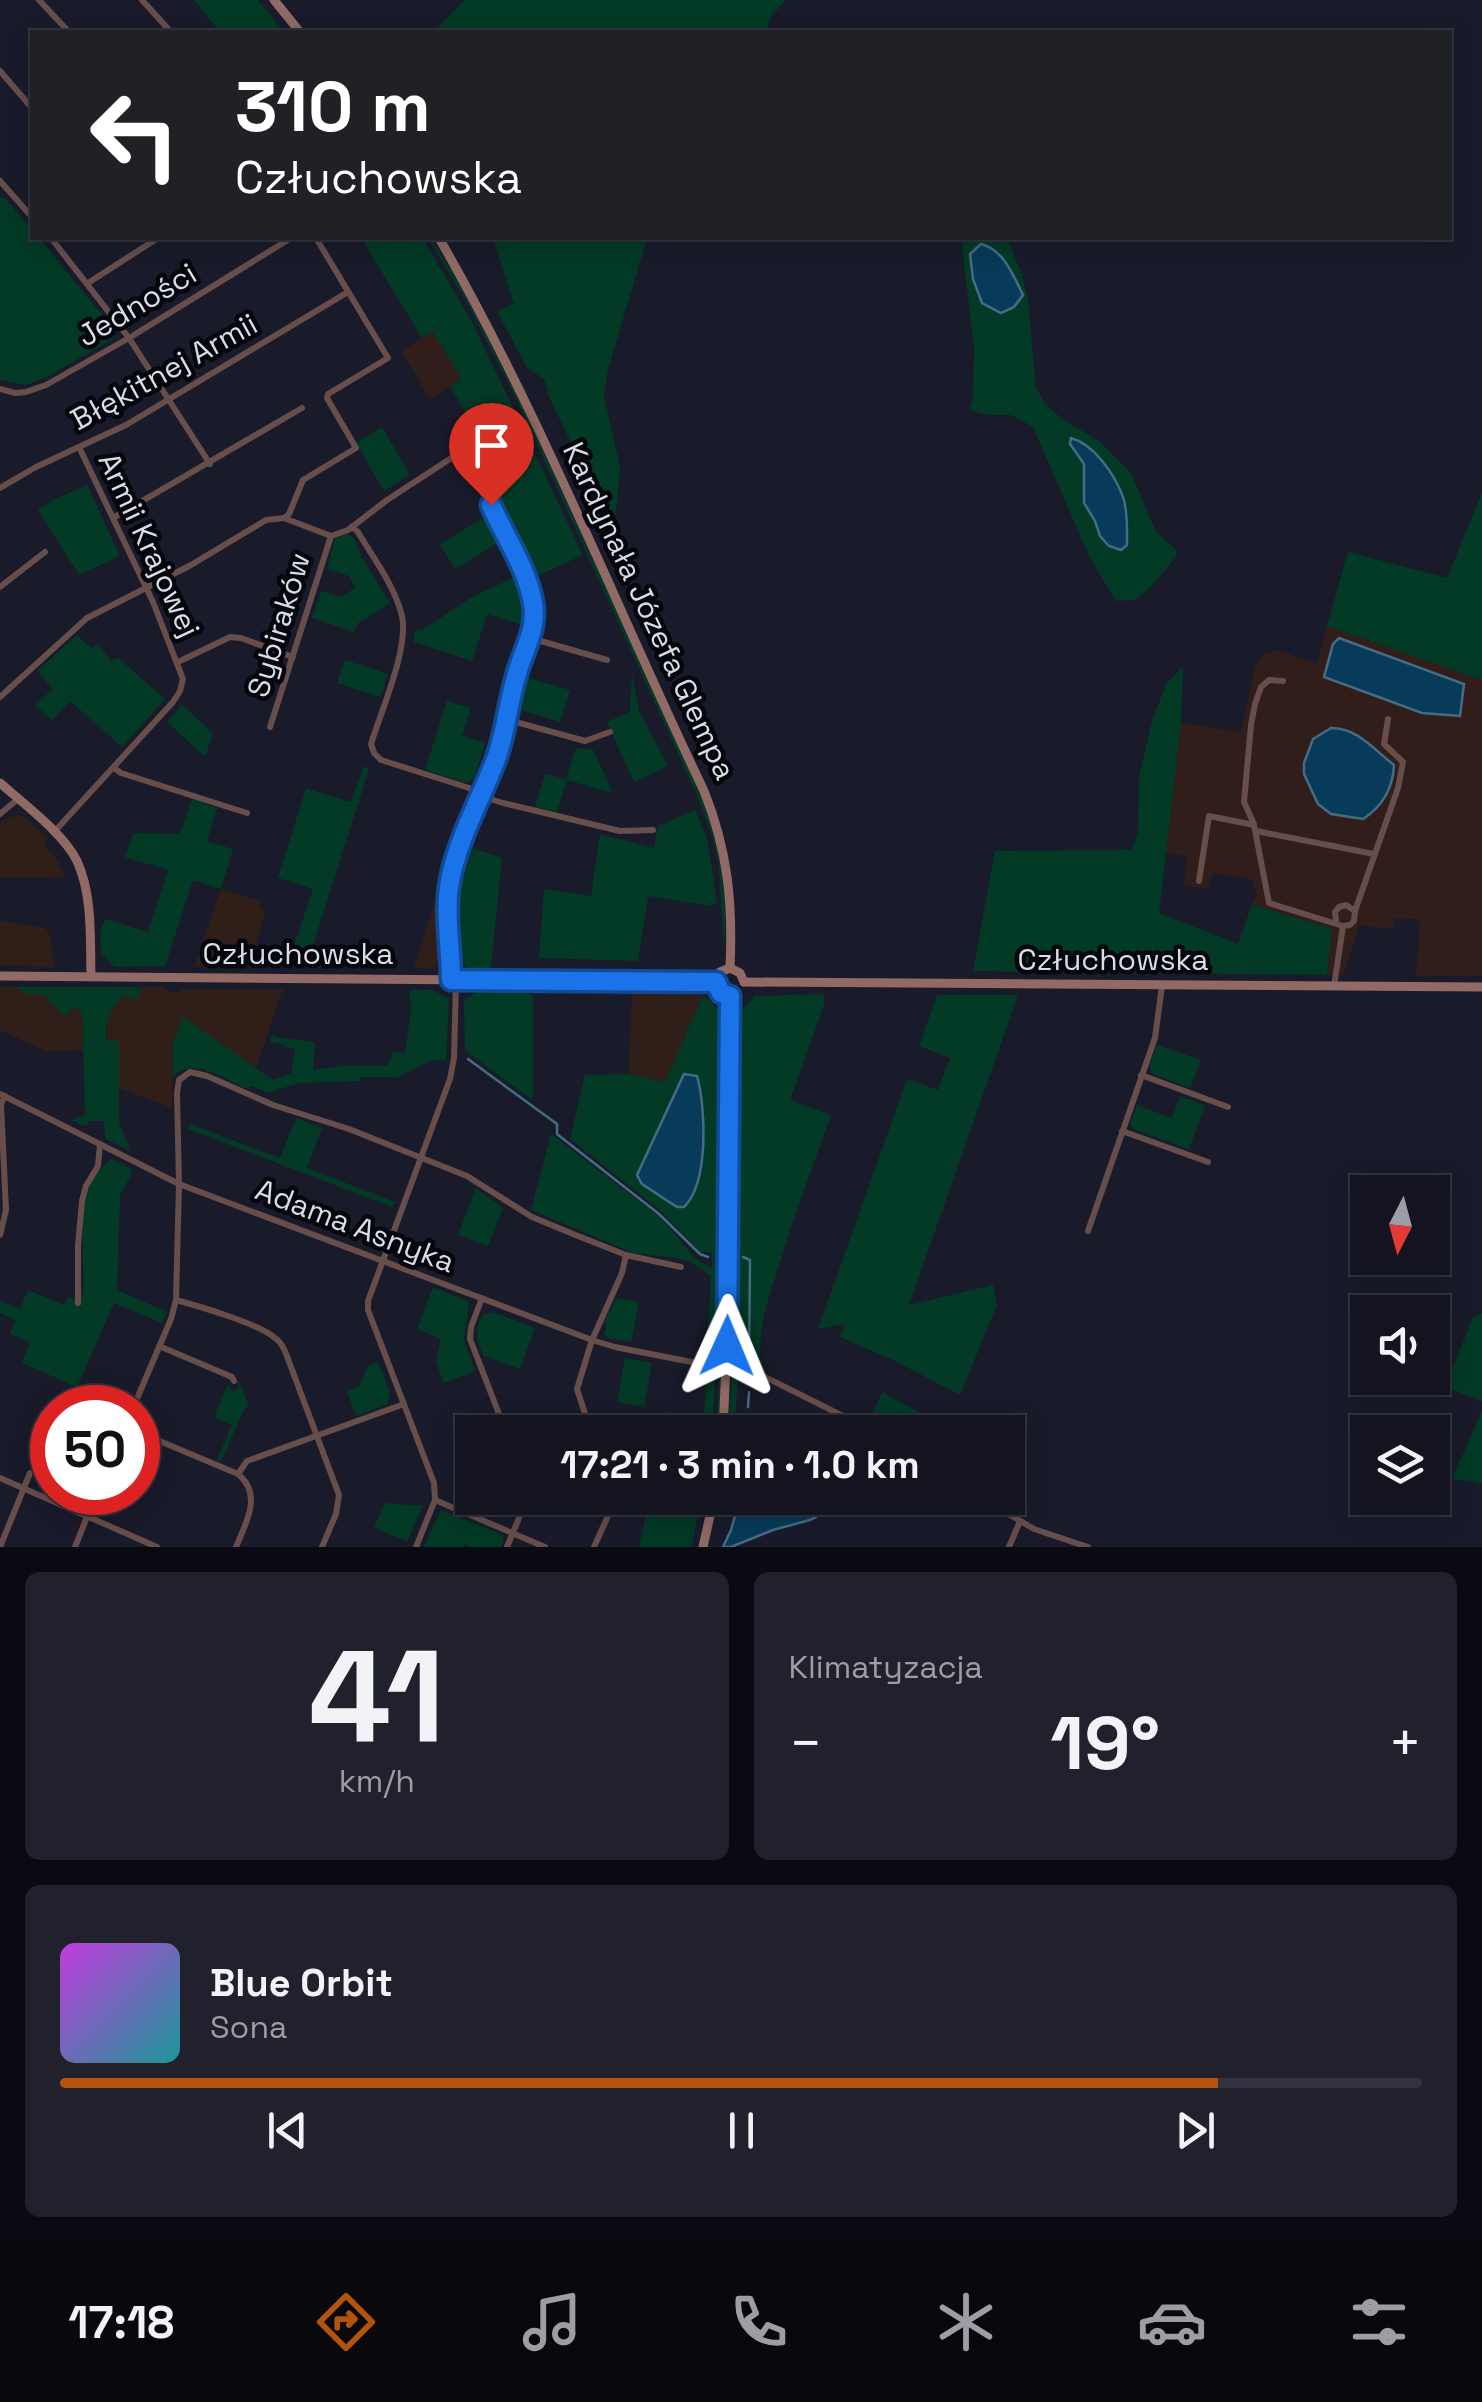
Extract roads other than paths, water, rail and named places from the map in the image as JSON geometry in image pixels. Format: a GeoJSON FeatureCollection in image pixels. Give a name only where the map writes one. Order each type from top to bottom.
{"type":"FeatureCollection","features":[{"type":"Feature","properties":{"kind":"main road"},"geometry":{"type":"LineString","coordinates":[[274,0],[298,30]]}},
{"type":"Feature","properties":{"kind":"main road","name":"Kardynała Józefa Glempa"},"geometry":{"type":"LineString","coordinates":[[440,240],[528,408],[710,805],[727,870],[730,968]]}},
{"type":"Feature","properties":{"kind":"main road"},"geometry":{"type":"LineString","coordinates":[[0,784],[54,832],[76,858],[88,915],[91,977]]}},
{"type":"Feature","properties":{"kind":"main road"},"geometry":{"type":"LineString","coordinates":[[730,968],[739,971],[744,982],[739,993],[730,996],[721,993],[716,982],[720,972],[730,968]]}},
{"type":"Feature","properties":{"kind":"main road","name":"Człuchowska"},"geometry":{"type":"LineString","coordinates":[[0,976],[716,982]]}},
{"type":"Feature","properties":{"kind":"main road","name":"Człuchowska"},"geometry":{"type":"LineString","coordinates":[[744,982],[1482,987]]}},
{"type":"Feature","properties":{"kind":"main road"},"geometry":{"type":"LineString","coordinates":[[724,1415],[730,996]]}},
{"type":"Feature","properties":{"kind":"main road"},"geometry":{"type":"LineString","coordinates":[[704,1547],[711,1515]]}},
{"type":"Feature","properties":{"kind":"street"},"geometry":{"type":"LineString","coordinates":[[39,0],[67,30]]}},
{"type":"Feature","properties":{"kind":"street"},"geometry":{"type":"LineString","coordinates":[[142,0],[169,30]]}},
{"type":"Feature","properties":{"kind":"street"},"geometry":{"type":"LineString","coordinates":[[0,71],[30,106]]}},
{"type":"Feature","properties":{"kind":"street"},"geometry":{"type":"LineString","coordinates":[[1,182],[30,215]]}},
{"type":"Feature","properties":{"kind":"street"},"geometry":{"type":"LineString","coordinates":[[53,240],[129,338],[210,464]]}},
{"type":"Feature","properties":{"kind":"street"},"geometry":{"type":"LineString","coordinates":[[88,282],[155,240]]}},
{"type":"Feature","properties":{"kind":"street","name":"Jedności"},"geometry":{"type":"LineString","coordinates":[[0,389],[26,392],[46,385],[288,240]]}},
{"type":"Feature","properties":{"kind":"street"},"geometry":{"type":"LineString","coordinates":[[0,697],[87,618],[266,520],[284,518],[302,480],[356,448],[327,400],[328,394],[388,358],[317,240]]}},
{"type":"Feature","properties":{"kind":"street","name":"Błękitnej Armii"},"geometry":{"type":"LineString","coordinates":[[0,488],[126,425],[348,292]]}},
{"type":"Feature","properties":{"kind":"street"},"geometry":{"type":"LineString","coordinates":[[113,518],[302,408]]}},
{"type":"Feature","properties":{"kind":"street","name":"Sybiraków"},"geometry":{"type":"LineString","coordinates":[[284,518],[330,536],[352,527],[476,442]]}},
{"type":"Feature","properties":{"kind":"street","name":"Armii Krajowej"},"geometry":{"type":"LineString","coordinates":[[54,832],[177,697],[183,679],[146,587],[79,447]]}},
{"type":"Feature","properties":{"kind":"street"},"geometry":{"type":"LineString","coordinates":[[416,1547],[435,1500],[431,1473],[368,1310],[370,1292],[450,1079],[454,1058],[454,980],[450,882],[464,832],[498,755],[516,673],[534,623],[534,606],[520,563],[478,484],[456,455]]}},
{"type":"Feature","properties":{"kind":"street"},"geometry":{"type":"LineString","coordinates":[[352,527],[394,594],[403,628],[401,651],[371,744],[374,753],[382,760],[469,788],[480,796],[620,832],[653,830]]}},
{"type":"Feature","properties":{"kind":"street","name":"Sybiraków"},"geometry":{"type":"LineString","coordinates":[[270,728],[330,536]]}},
{"type":"Feature","properties":{"kind":"street"},"geometry":{"type":"LineString","coordinates":[[0,587],[45,552]]}},
{"type":"Feature","properties":{"kind":"street","name":"Armii Krajowej"},"geometry":{"type":"LineString","coordinates":[[178,662],[230,637],[293,656]]}},
{"type":"Feature","properties":{"kind":"street"},"geometry":{"type":"LineString","coordinates":[[530,638],[607,660]]}},
{"type":"Feature","properties":{"kind":"street"},"geometry":{"type":"LineString","coordinates":[[1283,681],[1270,680],[1261,687],[1254,704],[1244,802],[1255,828],[1268,903],[1340,924],[1352,923],[1356,918],[1354,911],[1346,905],[1335,912],[1340,924],[1334,986]]}},
{"type":"Feature","properties":{"kind":"street"},"geometry":{"type":"LineString","coordinates":[[508,720],[585,741],[610,732]]}},
{"type":"Feature","properties":{"kind":"street"},"geometry":{"type":"LineString","coordinates":[[1354,911],[1398,788],[1403,762],[1384,744],[1388,720]]}},
{"type":"Feature","properties":{"kind":"street"},"geometry":{"type":"LineString","coordinates":[[114,768],[246,813]]}},
{"type":"Feature","properties":{"kind":"street"},"geometry":{"type":"LineString","coordinates":[[0,814],[18,800]]}},
{"type":"Feature","properties":{"kind":"street"},"geometry":{"type":"LineString","coordinates":[[1199,881],[1209,816],[1374,854]]}},
{"type":"Feature","properties":{"kind":"street"},"geometry":{"type":"LineString","coordinates":[[1088,1231],[1155,1038],[1162,986]]}},
{"type":"Feature","properties":{"kind":"street"},"geometry":{"type":"LineString","coordinates":[[142,1385],[176,1300],[179,1080],[186,1073],[196,1072],[273,1104],[350,1128],[468,1176],[532,1217],[626,1255],[681,1267]]}},
{"type":"Feature","properties":{"kind":"street"},"geometry":{"type":"LineString","coordinates":[[1142,1075],[1228,1107]]}},
{"type":"Feature","properties":{"kind":"street"},"geometry":{"type":"LineString","coordinates":[[0,1236],[6,1210],[2,1193],[2,1095]]}},
{"type":"Feature","properties":{"kind":"street","name":"Adama Asnyka"},"geometry":{"type":"LineString","coordinates":[[2,1095],[180,1184],[592,1340],[706,1365]]}},
{"type":"Feature","properties":{"kind":"street"},"geometry":{"type":"LineString","coordinates":[[1122,1131],[1208,1162]]}},
{"type":"Feature","properties":{"kind":"street"},"geometry":{"type":"LineString","coordinates":[[78,1303],[82,1200],[98,1166],[100,1144]]}},
{"type":"Feature","properties":{"kind":"street"},"geometry":{"type":"LineString","coordinates":[[585,1415],[577,1389],[626,1255]]}},
{"type":"Feature","properties":{"kind":"street"},"geometry":{"type":"LineString","coordinates":[[482,1298],[470,1339],[499,1415]]}},
{"type":"Feature","properties":{"kind":"street"},"geometry":{"type":"LineString","coordinates":[[176,1300],[265,1332],[285,1350],[339,1494],[336,1514],[322,1547]]}},
{"type":"Feature","properties":{"kind":"street"},"geometry":{"type":"LineString","coordinates":[[159,1346],[232,1376],[234,1381]]}},
{"type":"Feature","properties":{"kind":"street"},"geometry":{"type":"LineString","coordinates":[[745,1371],[759,1374],[842,1415]]}},
{"type":"Feature","properties":{"kind":"street"},"geometry":{"type":"LineString","coordinates":[[238,1474],[248,1461],[404,1404]]}},
{"type":"Feature","properties":{"kind":"street"},"geometry":{"type":"LineString","coordinates":[[160,1441],[246,1480],[252,1499],[250,1516],[236,1547]]}},
{"type":"Feature","properties":{"kind":"street"},"geometry":{"type":"LineString","coordinates":[[0,1547],[30,1474]]}},
{"type":"Feature","properties":{"kind":"street"},"geometry":{"type":"LineString","coordinates":[[0,1478],[157,1547]]}},
{"type":"Feature","properties":{"kind":"street"},"geometry":{"type":"LineString","coordinates":[[435,1500],[546,1547]]}},
{"type":"Feature","properties":{"kind":"street"},"geometry":{"type":"LineString","coordinates":[[507,1547],[519,1515]]}},
{"type":"Feature","properties":{"kind":"street"},"geometry":{"type":"LineString","coordinates":[[594,1547],[608,1515]]}},
{"type":"Feature","properties":{"kind":"street"},"geometry":{"type":"LineString","coordinates":[[1010,1515],[1034,1529],[1088,1547]]}},
{"type":"Feature","properties":{"kind":"street"},"geometry":{"type":"LineString","coordinates":[[75,1547],[87,1517]]}},
{"type":"Feature","properties":{"kind":"street"},"geometry":{"type":"LineString","coordinates":[[1009,1547],[1017,1519]]}},
{"type":"Feature","properties":{"kind":"water"},"geometry":{"type":"Polygon","coordinates":[[[981,244],[1002,258],[1023,295],[1014,307],[1001,313],[982,303],[973,279],[970,254],[981,244]]]}},
{"type":"Feature","properties":{"kind":"water"},"geometry":{"type":"Polygon","coordinates":[[[1071,438],[1095,454],[1119,488],[1125,502],[1127,527],[1127,545],[1121,550],[1109,546],[1100,536],[1084,503],[1084,464],[1070,444],[1071,438]]]}},
{"type":"Feature","properties":{"kind":"water"},"geometry":{"type":"Polygon","coordinates":[[[1339,638],[1464,684],[1460,716],[1422,713],[1324,677],[1333,644],[1339,638]]]}},
{"type":"Feature","properties":{"kind":"water"},"geometry":{"type":"Polygon","coordinates":[[[1331,728],[1357,735],[1394,765],[1386,796],[1363,819],[1331,814],[1318,804],[1304,774],[1313,739],[1331,728]]]}},
{"type":"Feature","properties":{"kind":"water"},"geometry":{"type":"Polygon","coordinates":[[[684,1074],[697,1076],[703,1144],[692,1196],[684,1207],[677,1207],[642,1184],[637,1175],[684,1074]]]}},
{"type":"Feature","properties":{"kind":"water"},"geometry":{"type":"Polygon","coordinates":[[[735,1515],[817,1515],[723,1547],[735,1515]]]}},
{"type":"Feature","properties":{"kind":"waterway"},"geometry":{"type":"LineString","coordinates":[[468,1059],[557,1124],[557,1134],[708,1257]]}},
{"type":"Feature","properties":{"kind":"waterway"},"geometry":{"type":"LineString","coordinates":[[743,1257],[750,1260],[749,1364]]}},
{"type":"Feature","properties":{"kind":"waterway"},"geometry":{"type":"LineString","coordinates":[[748,1407],[749,1392]]}}]}
